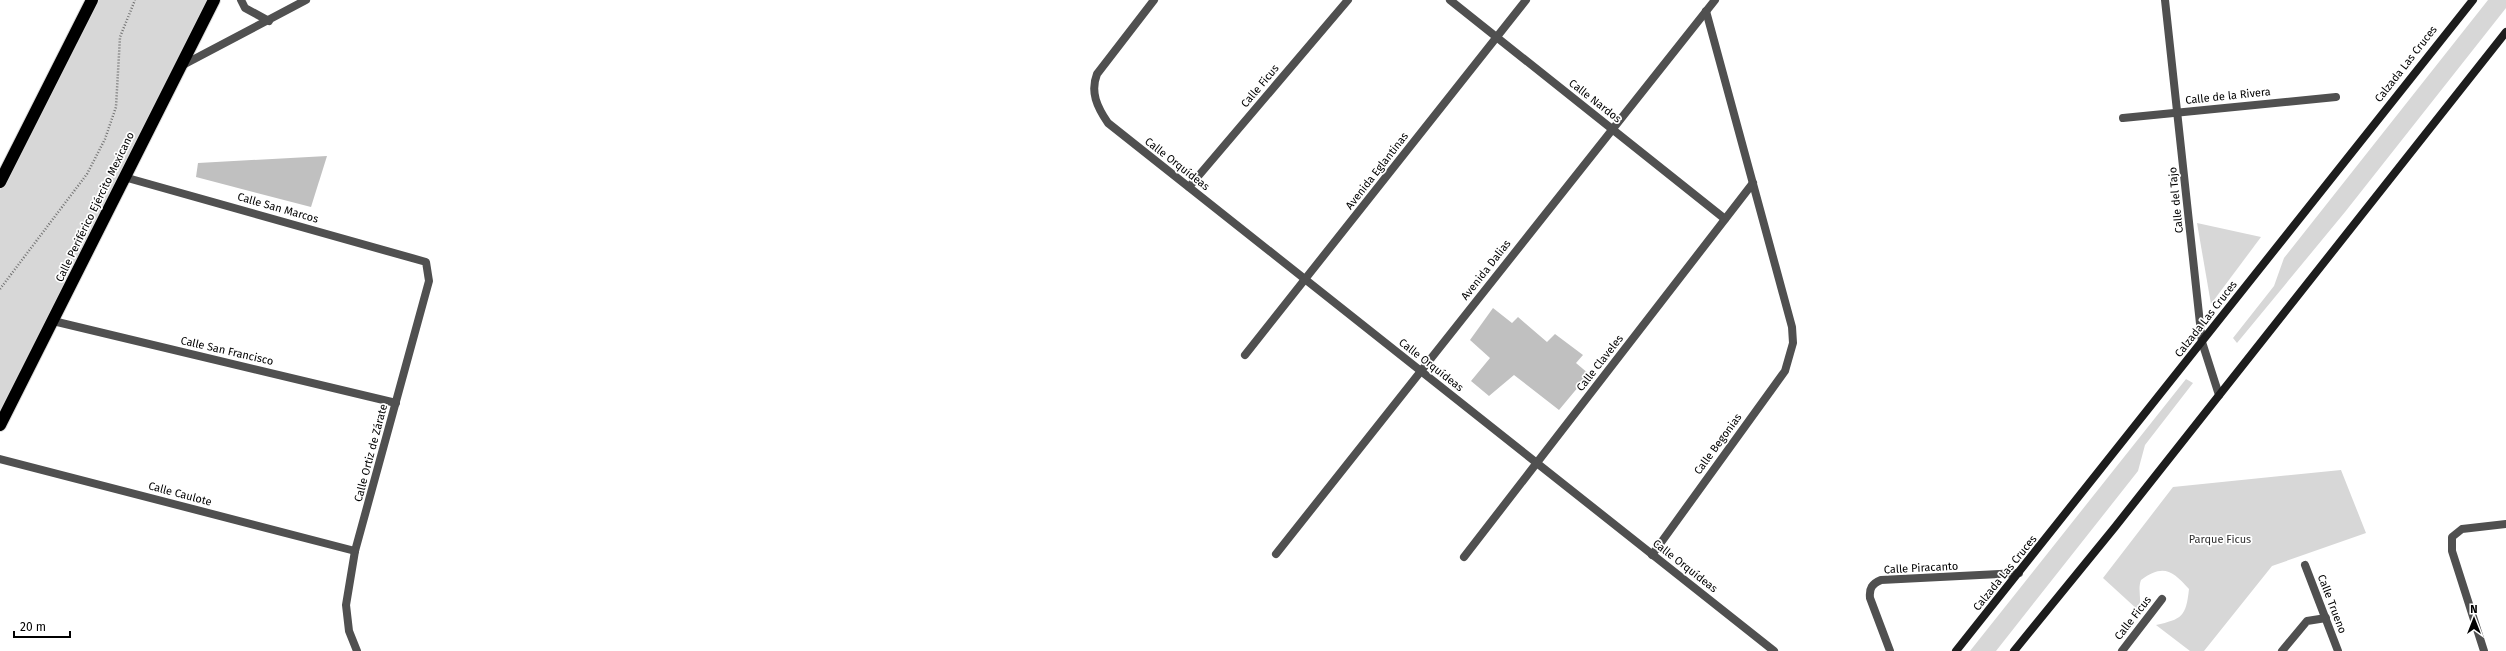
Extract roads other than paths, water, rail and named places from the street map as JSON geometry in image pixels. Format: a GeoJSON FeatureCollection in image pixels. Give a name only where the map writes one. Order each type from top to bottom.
{"type":"FeatureCollection","features":[{"type":"Feature","properties":{"kind":"highway"},"geometry":{"type":"LineString","coordinates":[[0,182],[92,0]]}},
{"type":"Feature","properties":{"kind":"highway","name":"Calle Periférico Ejército Mexicano"},"geometry":{"type":"LineString","coordinates":[[0,425],[214,0]]}},
{"type":"Feature","properties":{"kind":"street"},"geometry":{"type":"LineString","coordinates":[[241,0],[245,8],[269,22]]}},
{"type":"Feature","properties":{"kind":"street"},"geometry":{"type":"LineString","coordinates":[[180,66],[269,22],[306,0]]}},
{"type":"Feature","properties":{"kind":"street","name":"Calle Orquídeas"},"geometry":{"type":"LineString","coordinates":[[1154,0],[1097,74],[1093,84],[1094,98],[1108,123],[1774,651]]}},
{"type":"Feature","properties":{"kind":"street","name":"Calle Ficus"},"geometry":{"type":"LineString","coordinates":[[1189,187],[1348,0]]}},
{"type":"Feature","properties":{"kind":"street","name":"Calle Nardos"},"geometry":{"type":"LineString","coordinates":[[1450,0],[1725,219]]}},
{"type":"Feature","properties":{"kind":"street","name":"Avenida Eglantinas"},"geometry":{"type":"LineString","coordinates":[[1244,355],[1526,0]]}},
{"type":"Feature","properties":{"kind":"street","name":"Avenida Dalias"},"geometry":{"type":"LineString","coordinates":[[1276,554],[1715,0]]}},
{"type":"Feature","properties":{"kind":"street","name":"Calle del Tajo"},"geometry":{"type":"LineString","coordinates":[[2165,0],[2202,342],[2219,395]]}},
{"type":"Feature","properties":{"kind":"street","name":"Calzada Las Cruces"},"geometry":{"type":"LineString","coordinates":[[1956,651],[2473,0]]}},
{"type":"Feature","properties":{"kind":"street"},"geometry":{"type":"LineString","coordinates":[[1706,11],[1753,183]]}},
{"type":"Feature","properties":{"kind":"street"},"geometry":{"type":"LineString","coordinates":[[2014,651],[2506,32]]}},
{"type":"Feature","properties":{"kind":"street","name":"Calle de la Rivera"},"geometry":{"type":"LineString","coordinates":[[2123,118],[2336,97]]}},
{"type":"Feature","properties":{"kind":"street","name":"Calle San Marcos"},"geometry":{"type":"LineString","coordinates":[[124,177],[426,262]]}},
{"type":"Feature","properties":{"kind":"street","name":"Calle Claveles"},"geometry":{"type":"LineString","coordinates":[[1464,557],[1753,183]]}},
{"type":"Feature","properties":{"kind":"street","name":"Calle Begonias"},"geometry":{"type":"LineString","coordinates":[[1652,555],[1785,371],[1793,343],[1792,328],[1753,183]]}},
{"type":"Feature","properties":{"kind":"street","name":"Calle Ortiz de Zárate"},"geometry":{"type":"LineString","coordinates":[[357,651],[349,631],[346,605],[355,551],[429,281],[426,262]]}},
{"type":"Feature","properties":{"kind":"street","name":"Calle San Francisco"},"geometry":{"type":"LineString","coordinates":[[53,321],[396,403]]}},
{"type":"Feature","properties":{"kind":"street","name":"Calle Caulote"},"geometry":{"type":"LineString","coordinates":[[0,459],[355,551]]}},
{"type":"Feature","properties":{"kind":"street"},"geometry":{"type":"LineString","coordinates":[[2484,651],[2452,551],[2452,537],[2462,529],[2506,524]]}},
{"type":"Feature","properties":{"kind":"street","name":"Calle Trueno"},"geometry":{"type":"LineString","coordinates":[[2305,565],[2338,651]]}},
{"type":"Feature","properties":{"kind":"street","name":"Calle Piracanto"},"geometry":{"type":"LineString","coordinates":[[1890,651],[1870,598],[1869,590],[1874,583],[1881,580],[2018,573]]}},
{"type":"Feature","properties":{"kind":"street","name":"Calle Ficus"},"geometry":{"type":"LineString","coordinates":[[2122,651],[2162,599]]}},
{"type":"Feature","properties":{"kind":"street"},"geometry":{"type":"LineString","coordinates":[[2282,651],[2307,621],[2326,618]]}},
{"type":"Feature","properties":{"kind":"park label","name":"Parque Ficus"},"geometry":{"type":"Point","coordinates":[2220,539]}}]}
